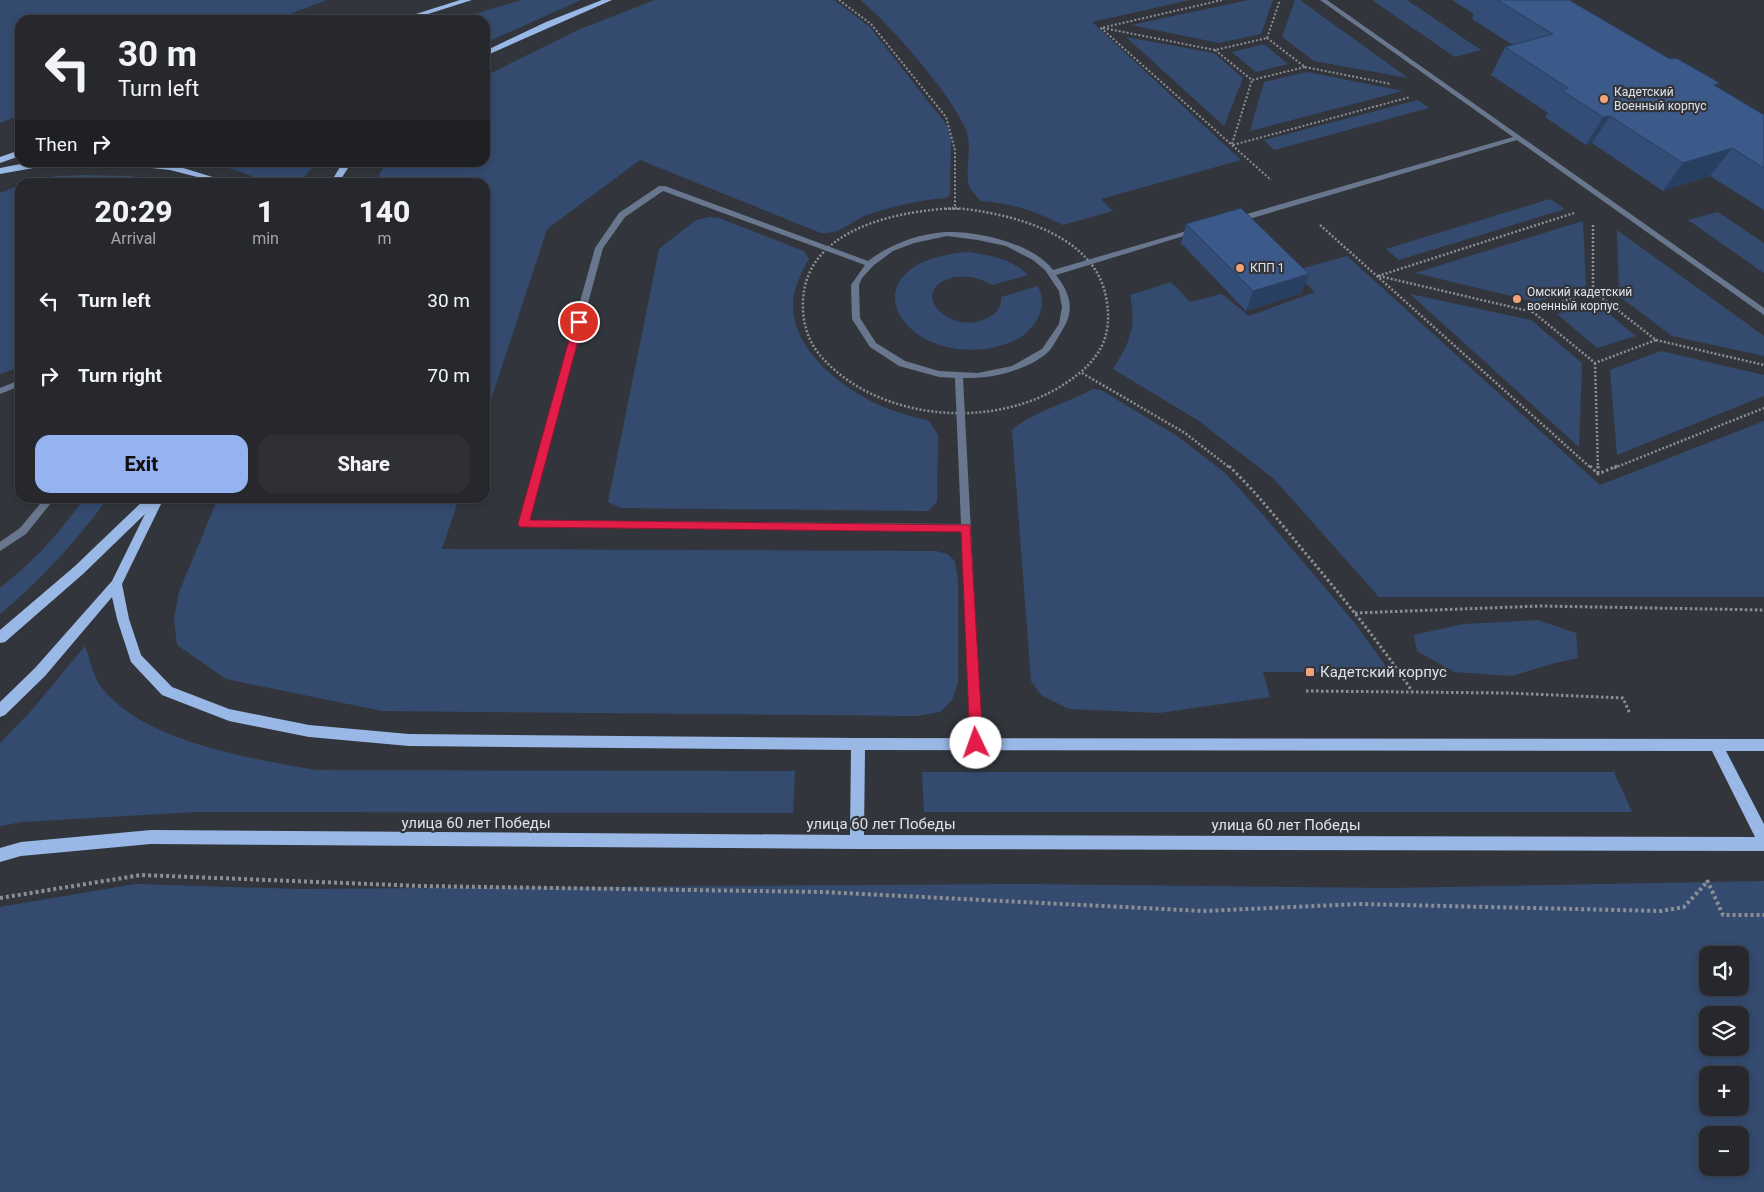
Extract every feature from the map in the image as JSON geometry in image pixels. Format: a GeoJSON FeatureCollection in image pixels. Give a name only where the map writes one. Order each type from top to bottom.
{"type":"FeatureCollection","features":[{"type":"Feature","properties":{"kind":"main road"},"geometry":{"type":"LineString","coordinates":[[418,15],[468,0]]}},
{"type":"Feature","properties":{"kind":"main road"},"geometry":{"type":"LineString","coordinates":[[490,52],[549,24],[608,0]]}},
{"type":"Feature","properties":{"kind":"main road"},"geometry":{"type":"LineString","coordinates":[[0,160],[15,155]]}},
{"type":"Feature","properties":{"kind":"main road"},"geometry":{"type":"LineString","coordinates":[[0,171],[21,167]]}},
{"type":"Feature","properties":{"kind":"main road"},"geometry":{"type":"LineString","coordinates":[[170,167],[210,178]]}},
{"type":"Feature","properties":{"kind":"main road"},"geometry":{"type":"LineString","coordinates":[[338,178],[345,167]]}},
{"type":"Feature","properties":{"kind":"main road"},"geometry":{"type":"LineString","coordinates":[[0,638],[79,570],[148,503]]}},
{"type":"Feature","properties":{"kind":"main road"},"geometry":{"type":"LineString","coordinates":[[0,711],[40,672],[116,584],[156,503]]}},
{"type":"Feature","properties":{"kind":"main road"},"geometry":{"type":"LineString","coordinates":[[116,584],[123,619],[136,658],[167,690],[229,715],[309,731],[409,740],[858,744],[1764,744]]}},
{"type":"Feature","properties":{"kind":"main road"},"geometry":{"type":"LineString","coordinates":[[857,842],[858,744]]}},
{"type":"Feature","properties":{"kind":"main road"},"geometry":{"type":"LineString","coordinates":[[1715,744],[1764,839]]}},
{"type":"Feature","properties":{"kind":"main road","name":"улица 60 лет Победы"},"geometry":{"type":"LineString","coordinates":[[0,855],[21,849],[151,837],[347,840],[1764,844]]}},
{"type":"Feature","properties":{"kind":"lane"},"geometry":{"type":"LineString","coordinates":[[1323,0],[1764,312]]}},
{"type":"Feature","properties":{"kind":"lane"},"geometry":{"type":"LineString","coordinates":[[1230,222],[1518,138]]}},
{"type":"Feature","properties":{"kind":"lane"},"geometry":{"type":"LineString","coordinates":[[870,264],[662,188],[622,216],[599,248],[524,524],[966,528]]}},
{"type":"Feature","properties":{"kind":"lane"},"geometry":{"type":"LineString","coordinates":[[1053,273],[1194,232]]}},
{"type":"Feature","properties":{"kind":"lane"},"geometry":{"type":"LineString","coordinates":[[947,234],[978,236],[1008,244],[1034,256],[1053,273],[1064,292],[1067,313],[1060,334],[1045,352],[1021,366],[991,374],[959,376],[925,372],[895,360],[872,344],[857,324],[852,303],[856,282],[870,264],[890,249],[917,239],[947,234]]}},
{"type":"Feature","properties":{"kind":"lane"},"geometry":{"type":"LineString","coordinates":[[959,376],[976,743]]}},
{"type":"Feature","properties":{"kind":"lane"},"geometry":{"type":"LineString","coordinates":[[0,391],[15,385]]}},
{"type":"Feature","properties":{"kind":"lane"},"geometry":{"type":"LineString","coordinates":[[0,547],[23,531],[46,503]]}},
{"type":"Feature","properties":{"kind":"path"},"geometry":{"type":"LineString","coordinates":[[839,0],[870,24],[946,117],[952,129],[954,141],[955,208]]}},
{"type":"Feature","properties":{"kind":"path"},"geometry":{"type":"LineString","coordinates":[[1101,28],[1222,0]]}},
{"type":"Feature","properties":{"kind":"path"},"geometry":{"type":"LineString","coordinates":[[1266,38],[1280,0]]}},
{"type":"Feature","properties":{"kind":"path"},"geometry":{"type":"LineString","coordinates":[[1101,28],[1215,50],[1266,38],[1305,67]]}},
{"type":"Feature","properties":{"kind":"path"},"geometry":{"type":"LineString","coordinates":[[1101,28],[1598,474]]}},
{"type":"Feature","properties":{"kind":"path"},"geometry":{"type":"LineString","coordinates":[[1215,50],[1252,80]]}},
{"type":"Feature","properties":{"kind":"path"},"geometry":{"type":"LineString","coordinates":[[1252,80],[1305,67],[1392,84]]}},
{"type":"Feature","properties":{"kind":"path"},"geometry":{"type":"LineString","coordinates":[[1232,145],[1252,80]]}},
{"type":"Feature","properties":{"kind":"path"},"geometry":{"type":"LineString","coordinates":[[1232,145],[1446,87]]}},
{"type":"Feature","properties":{"kind":"path"},"geometry":{"type":"LineString","coordinates":[[1377,276],[1608,202]]}},
{"type":"Feature","properties":{"kind":"path"},"geometry":{"type":"LineString","coordinates":[[1593,207],[1593,292]]}},
{"type":"Feature","properties":{"kind":"path"},"geometry":{"type":"LineString","coordinates":[[955,208],[1007,215],[1054,234],[1089,263],[1101,280],[1108,298],[1110,318],[1106,337],[1097,355],[1082,373],[1064,386],[1049,394],[1016,406],[989,411],[928,410],[882,398],[843,378],[824,361],[811,342],[803,322],[801,302],[805,283],[814,265],[828,249],[848,234],[880,219],[926,209],[955,208]]}},
{"type":"Feature","properties":{"kind":"path"},"geometry":{"type":"LineString","coordinates":[[1377,276],[1533,312],[1595,363],[1598,474]]}},
{"type":"Feature","properties":{"kind":"path"},"geometry":{"type":"LineString","coordinates":[[1533,312],[1593,292]]}},
{"type":"Feature","properties":{"kind":"path"},"geometry":{"type":"LineString","coordinates":[[1593,292],[1656,340],[1764,365]]}},
{"type":"Feature","properties":{"kind":"path"},"geometry":{"type":"LineString","coordinates":[[1595,363],[1656,340]]}},
{"type":"Feature","properties":{"kind":"path"},"geometry":{"type":"LineString","coordinates":[[1082,373],[1178,428],[1218,457],[1254,492],[1355,612],[1388,653],[1412,692]]}},
{"type":"Feature","properties":{"kind":"path"},"geometry":{"type":"LineString","coordinates":[[1598,474],[1764,408]]}},
{"type":"Feature","properties":{"kind":"path"},"geometry":{"type":"LineString","coordinates":[[1355,612],[1540,606],[1764,610]]}},
{"type":"Feature","properties":{"kind":"path"},"geometry":{"type":"LineString","coordinates":[[1306,691],[1623,698],[1642,744]]}},
{"type":"Feature","properties":{"kind":"path"},"geometry":{"type":"LineString","coordinates":[[1690,843],[1723,915],[1764,915]]}},
{"type":"Feature","properties":{"kind":"path"},"geometry":{"type":"LineString","coordinates":[[0,898],[141,875],[420,886],[823,892],[1203,911],[1359,904],[1661,911],[1684,907],[1708,881]]}},
{"type":"Feature","properties":{"kind":"shaded area"},"geometry":{"type":"Polygon","coordinates":[[[0,0],[327,0],[287,15],[15,15],[15,117],[0,123],[0,0]]]}},
{"type":"Feature","properties":{"kind":"shaded area"},"geometry":{"type":"Polygon","coordinates":[[[522,0],[581,0],[490,41],[490,15],[471,15],[522,0]]]}},
{"type":"Feature","properties":{"kind":"shaded area"},"geometry":{"type":"Polygon","coordinates":[[[655,0],[834,0],[869,26],[946,124],[951,138],[950,194],[946,198],[896,206],[867,215],[835,232],[821,233],[640,160],[547,229],[490,403],[490,178],[377,178],[384,167],[490,167],[490,74],[580,29],[655,0]]]}},
{"type":"Feature","properties":{"kind":"shaded area"},"geometry":{"type":"Polygon","coordinates":[[[860,0],[1190,0],[1092,22],[1241,160],[1101,199],[1113,211],[1063,225],[1023,208],[981,201],[969,186],[968,139],[961,119],[920,62],[886,24],[860,0]]]}},
{"type":"Feature","properties":{"kind":"shaded area"},"geometry":{"type":"Polygon","coordinates":[[[1249,0],[1273,0],[1261,34],[1219,43],[1131,25],[1249,0]]]}},
{"type":"Feature","properties":{"kind":"shaded area"},"geometry":{"type":"Polygon","coordinates":[[[1295,0],[1300,0],[1408,78],[1314,61],[1282,37],[1295,0]]]}},
{"type":"Feature","properties":{"kind":"shaded area"},"geometry":{"type":"Polygon","coordinates":[[[1372,0],[1407,0],[1481,50],[1455,57],[1372,0]]]}},
{"type":"Feature","properties":{"kind":"shaded area"},"geometry":{"type":"Polygon","coordinates":[[[1126,37],[1214,53],[1243,78],[1224,126],[1126,37]]]}},
{"type":"Feature","properties":{"kind":"shaded area"},"geometry":{"type":"Polygon","coordinates":[[[1264,44],[1288,64],[1256,72],[1232,52],[1264,44]]]}},
{"type":"Feature","properties":{"kind":"shaded area"},"geometry":{"type":"Polygon","coordinates":[[[1307,72],[1403,91],[1250,131],[1264,82],[1307,72]]]}},
{"type":"Feature","properties":{"kind":"shaded area"},"geometry":{"type":"Polygon","coordinates":[[[1418,100],[1429,108],[1274,150],[1264,140],[1418,100]]]}},
{"type":"Feature","properties":{"kind":"shaded area"},"geometry":{"type":"Polygon","coordinates":[[[224,167],[313,167],[303,178],[256,178],[224,167]]]}},
{"type":"Feature","properties":{"kind":"shaded area"},"geometry":{"type":"Polygon","coordinates":[[[56,176],[130,176],[143,178],[46,178],[56,176]]]}},
{"type":"Feature","properties":{"kind":"shaded area"},"geometry":{"type":"Polygon","coordinates":[[[15,187],[15,369],[0,374],[0,193],[15,187]]]}},
{"type":"Feature","properties":{"kind":"shaded area"},"geometry":{"type":"Polygon","coordinates":[[[1550,199],[1565,209],[1399,260],[1386,249],[1550,199]]]}},
{"type":"Feature","properties":{"kind":"shaded area"},"geometry":{"type":"Polygon","coordinates":[[[1718,212],[1764,243],[1764,273],[1688,220],[1718,212]]]}},
{"type":"Feature","properties":{"kind":"shaded area"},"geometry":{"type":"Polygon","coordinates":[[[709,217],[719,218],[804,251],[809,259],[800,275],[793,305],[795,323],[802,339],[812,354],[839,381],[886,408],[929,421],[938,435],[937,501],[929,511],[621,508],[608,502],[659,249],[696,220],[709,217]]]}},
{"type":"Feature","properties":{"kind":"shaded area"},"geometry":{"type":"Polygon","coordinates":[[[1583,221],[1586,286],[1536,302],[1415,273],[1583,221]]]}},
{"type":"Feature","properties":{"kind":"shaded area"},"geometry":{"type":"Polygon","coordinates":[[[1617,230],[1764,336],[1764,356],[1672,336],[1619,296],[1617,230]]]}},
{"type":"Feature","properties":{"kind":"shaded area"},"geometry":{"type":"Polygon","coordinates":[[[968,252],[1008,261],[1028,275],[992,285],[970,277],[955,277],[940,283],[933,291],[933,301],[938,310],[948,318],[961,322],[976,322],[996,312],[1000,305],[1001,297],[1038,286],[1042,298],[1039,316],[1032,326],[1016,340],[991,348],[958,349],[930,341],[909,327],[897,310],[896,291],[906,273],[929,260],[968,252]]]}},
{"type":"Feature","properties":{"kind":"shaded area"},"geometry":{"type":"Polygon","coordinates":[[[1347,256],[1600,485],[1764,421],[1764,597],[1379,597],[1274,479],[1199,421],[1113,369],[1124,351],[1130,334],[1133,316],[1130,295],[1171,282],[1190,302],[1222,294],[1249,316],[1315,292],[1293,271],[1347,256]]]}},
{"type":"Feature","properties":{"kind":"shaded area"},"geometry":{"type":"Polygon","coordinates":[[[1410,294],[1531,320],[1582,363],[1579,447],[1410,294]]]}},
{"type":"Feature","properties":{"kind":"shaded area"},"geometry":{"type":"Polygon","coordinates":[[[1594,302],[1636,336],[1597,348],[1557,314],[1594,302]]]}},
{"type":"Feature","properties":{"kind":"shaded area"},"geometry":{"type":"Polygon","coordinates":[[[1661,351],[1764,375],[1764,396],[1617,455],[1610,370],[1661,351]]]}},
{"type":"Feature","properties":{"kind":"shaded area"},"geometry":{"type":"Polygon","coordinates":[[[1093,389],[1101,390],[1177,436],[1224,472],[1265,517],[1354,622],[1390,672],[1263,672],[1270,697],[1159,713],[1069,709],[1041,695],[1031,681],[1012,430],[1030,418],[1093,389]]]}},
{"type":"Feature","properties":{"kind":"shaded area"},"geometry":{"type":"Polygon","coordinates":[[[80,503],[104,503],[58,559],[0,614],[0,588],[24,568],[66,523],[80,503]]]}},
{"type":"Feature","properties":{"kind":"shaded area"},"geometry":{"type":"Polygon","coordinates":[[[216,503],[457,503],[442,549],[936,551],[947,554],[955,561],[958,581],[958,683],[952,700],[940,712],[917,716],[382,711],[226,679],[177,645],[174,618],[179,592],[216,503]]]}},
{"type":"Feature","properties":{"kind":"shaded area"},"geometry":{"type":"Polygon","coordinates":[[[1538,620],[1576,633],[1578,658],[1512,676],[1454,672],[1417,651],[1414,635],[1463,624],[1538,620]]]}},
{"type":"Feature","properties":{"kind":"shaded area"},"geometry":{"type":"Polygon","coordinates":[[[85,646],[99,684],[121,707],[144,722],[171,735],[231,753],[316,770],[795,771],[793,813],[196,812],[22,822],[0,826],[0,743],[32,710],[85,646]]]}},
{"type":"Feature","properties":{"kind":"shaded area"},"geometry":{"type":"Polygon","coordinates":[[[922,772],[1614,772],[1632,812],[924,812],[922,772]]]}},
{"type":"Feature","properties":{"kind":"shaded area"},"geometry":{"type":"Polygon","coordinates":[[[1764,881],[1764,1192],[0,1192],[0,907],[136,884],[299,889],[1024,884],[1391,888],[1764,881]]]}},
{"type":"Feature","properties":{"kind":"building"},"geometry":{"type":"Polygon","coordinates":[[[1497,0],[1569,0],[1670,59],[1676,58],[1720,83],[1714,85],[1764,115],[1764,168],[1732,148],[1683,163],[1610,116],[1603,117],[1561,90],[1568,88],[1505,47],[1553,34],[1497,0]]]}},
{"type":"Feature","properties":{"kind":"building"},"geometry":{"type":"Polygon","coordinates":[[[1241,208],[1309,274],[1253,291],[1186,224],[1241,208]]]}},
{"type":"Feature","properties":{"kind":"place","name":"Кадетский Военный корпус"},"geometry":{"type":"Point","coordinates":[1604,99]}},
{"type":"Feature","properties":{"kind":"place","name":"КПП 1"},"geometry":{"type":"Point","coordinates":[1240,268]}},
{"type":"Feature","properties":{"kind":"place","name":"Омский кадетский военный корпус"},"geometry":{"type":"Point","coordinates":[1517,299]}},
{"type":"Feature","properties":{"kind":"place","name":"Кадетский корпус"},"geometry":{"type":"Point","coordinates":[1310,672]}},
{"type":"Feature","properties":{"kind":"route"},"geometry":{"type":"LineString","coordinates":[[579,322],[524,524],[966,528],[976,743]]}}]}
